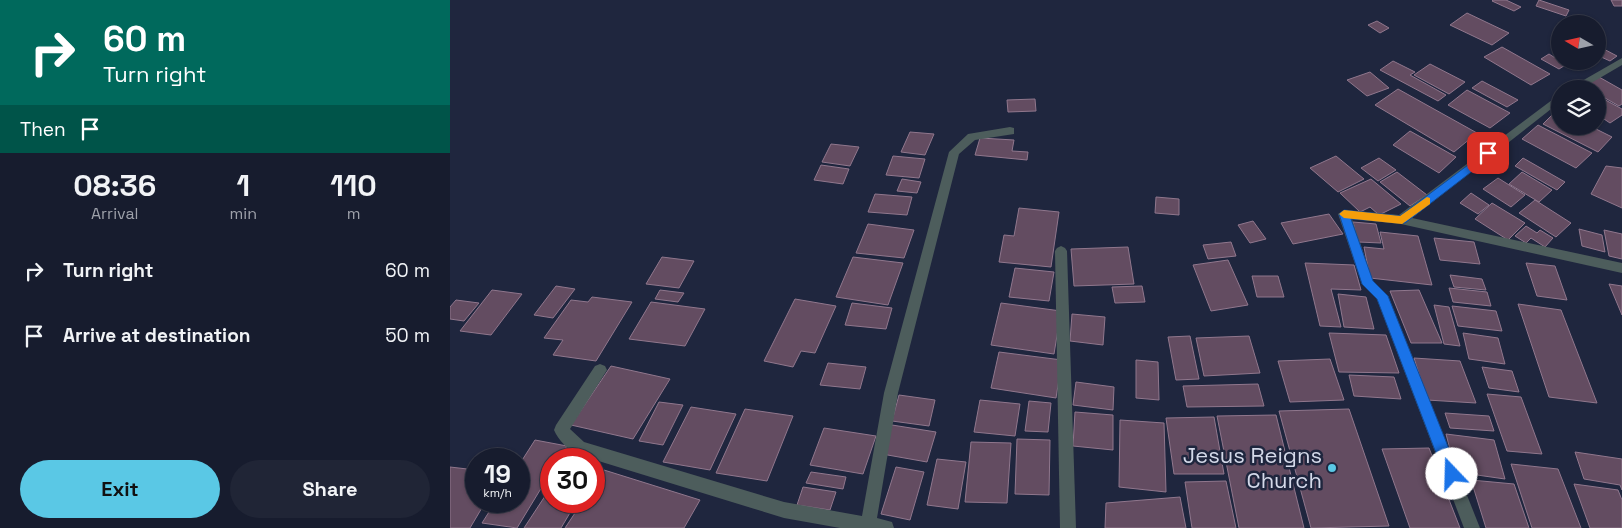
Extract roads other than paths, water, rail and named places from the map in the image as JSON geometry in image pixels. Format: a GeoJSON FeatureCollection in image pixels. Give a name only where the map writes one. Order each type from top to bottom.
{"type":"FeatureCollection","features":[{"type":"Feature","properties":{"kind":"street"},"geometry":{"type":"LineString","coordinates":[[1589,80],[1622,61]]}},
{"type":"Feature","properties":{"kind":"street"},"geometry":{"type":"LineString","coordinates":[[1402,220],[1551,104]]}},
{"type":"Feature","properties":{"kind":"street"},"geometry":{"type":"LineString","coordinates":[[868,526],[891,393],[954,152],[972,137],[1010,131]]}},
{"type":"Feature","properties":{"kind":"street"},"geometry":{"type":"LineString","coordinates":[[1472,528],[1382,296],[1368,284],[1344,214],[1402,220],[1622,268]]}},
{"type":"Feature","properties":{"kind":"street"},"geometry":{"type":"LineString","coordinates":[[1061,251],[1068,528]]}},
{"type":"Feature","properties":{"kind":"street"},"geometry":{"type":"LineString","coordinates":[[600,370],[560,430],[579,448],[784,510],[886,528]]}},
{"type":"Feature","properties":{"kind":"place","name":"Jesus Reigns Church"},"geometry":{"type":"Point","coordinates":[1332,468]}}]}
